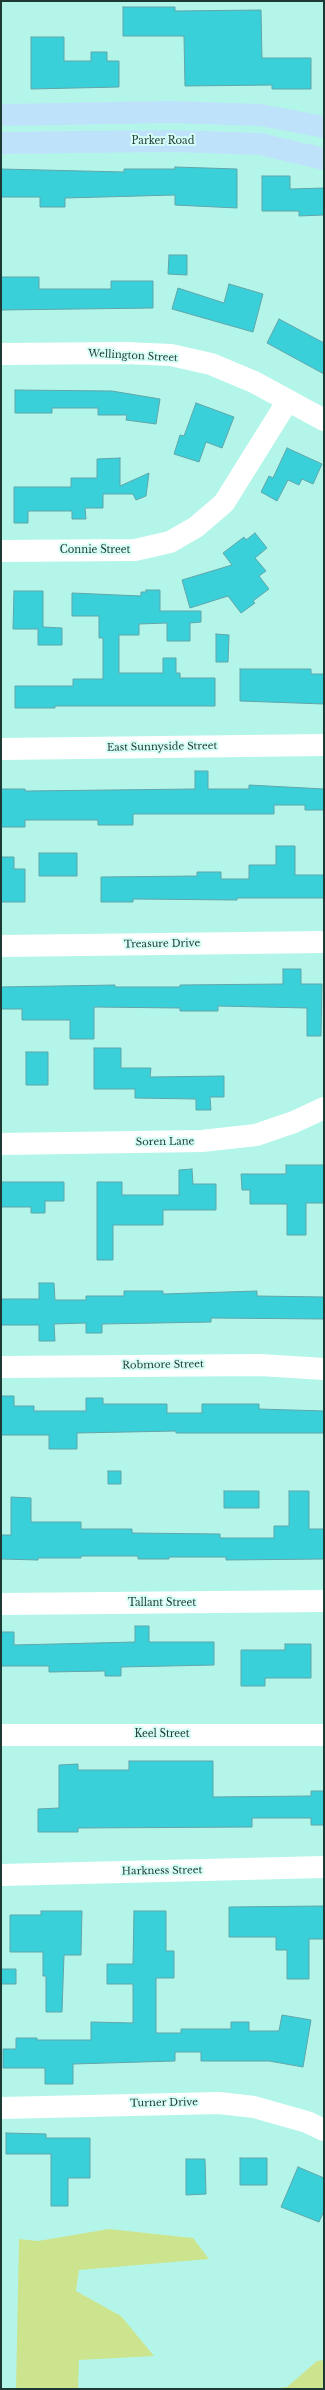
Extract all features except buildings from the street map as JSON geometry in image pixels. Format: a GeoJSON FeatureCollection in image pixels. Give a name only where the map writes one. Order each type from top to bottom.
{"type":"FeatureCollection","features":[{"type":"Feature","properties":{"kind":"main road"},"geometry":{"type":"LineString","coordinates":[[172,112],[174,141]]}},
{"type":"Feature","properties":{"kind":"main road"},"geometry":{"type":"LineString","coordinates":[[1,115],[172,112],[260,115],[324,127]]}},
{"type":"Feature","properties":{"kind":"main road","name":"Parker Road"},"geometry":{"type":"LineString","coordinates":[[1,142],[174,141],[260,144],[324,159]]}},
{"type":"Feature","properties":{"kind":"street","name":"Wellington Street"},"geometry":{"type":"LineString","coordinates":[[1,354],[125,353],[171,356],[211,364],[254,382],[287,402],[324,420]]}},
{"type":"Feature","properties":{"kind":"street","name":"Connie Street"},"geometry":{"type":"LineString","coordinates":[[1,551],[135,550],[170,542],[196,527],[224,503],[287,402]]}},
{"type":"Feature","properties":{"kind":"street","name":"East Sunnyside Street"},"geometry":{"type":"LineString","coordinates":[[1,749],[324,745]]}},
{"type":"Feature","properties":{"kind":"street","name":"Treasure Drive"},"geometry":{"type":"LineString","coordinates":[[1,946],[324,942]]}},
{"type":"Feature","properties":{"kind":"street","name":"Soren Lane"},"geometry":{"type":"LineString","coordinates":[[1,1144],[202,1141],[225,1139],[256,1135],[294,1122],[324,1108]]}},
{"type":"Feature","properties":{"kind":"street","name":"Robmore Street"},"geometry":{"type":"LineString","coordinates":[[1,1367],[260,1365],[324,1369]]}},
{"type":"Feature","properties":{"kind":"street","name":"Tallant Street"},"geometry":{"type":"LineString","coordinates":[[1,1604],[324,1601]]}},
{"type":"Feature","properties":{"kind":"street","name":"Keel Street"},"geometry":{"type":"LineString","coordinates":[[1,1735],[324,1735]]}},
{"type":"Feature","properties":{"kind":"street","name":"Harkness Street"},"geometry":{"type":"LineString","coordinates":[[1,1875],[324,1867]]}},
{"type":"Feature","properties":{"kind":"street","name":"Turner Drive"},"geometry":{"type":"LineString","coordinates":[[1,2108],[186,2102],[219,2103],[254,2107],[307,2122],[324,2130]]}},
{"type":"Feature","properties":{"kind":"green space"},"geometry":{"type":"Polygon","coordinates":[[[109,2229],[193,2238],[209,2259],[79,2270],[76,2291],[121,2316],[154,2356],[79,2360],[78,2389],[16,2389],[19,2239],[38,2241],[109,2229]]]}},
{"type":"Feature","properties":{"kind":"green space"},"geometry":{"type":"Polygon","coordinates":[[[324,2360],[324,2389],[270,2389],[287,2387],[317,2361],[324,2360]]]}}]}
